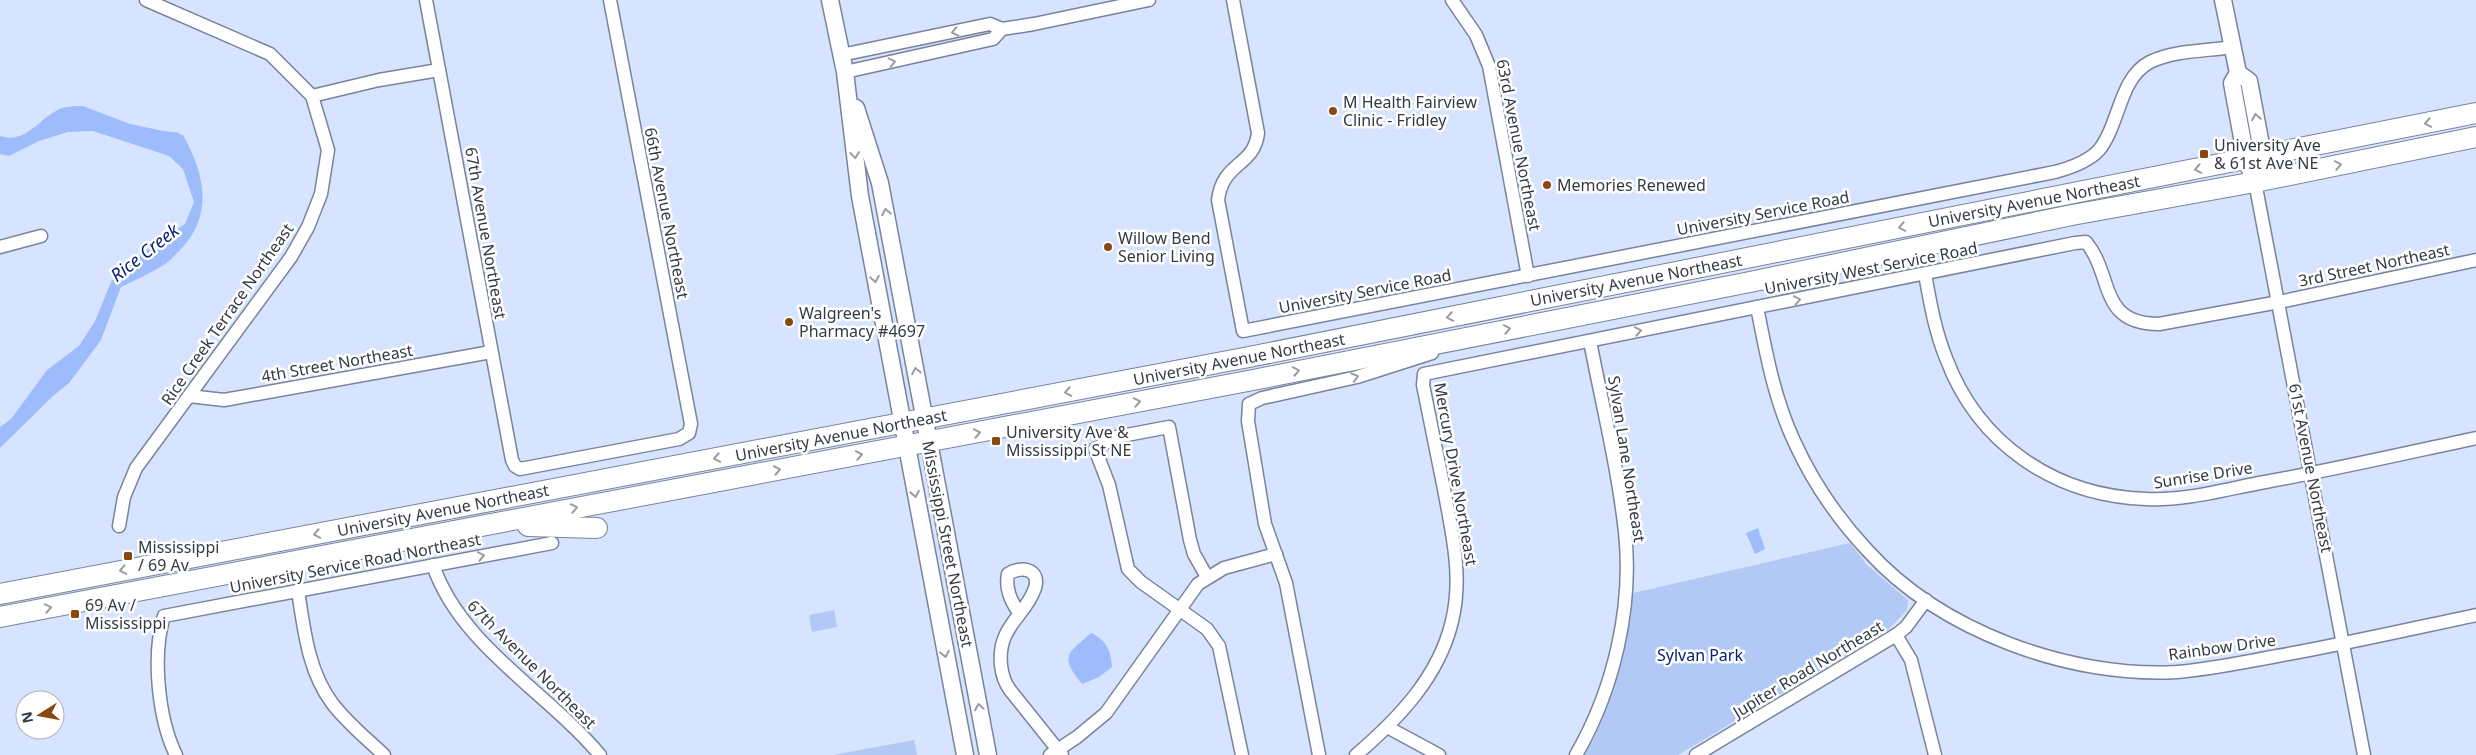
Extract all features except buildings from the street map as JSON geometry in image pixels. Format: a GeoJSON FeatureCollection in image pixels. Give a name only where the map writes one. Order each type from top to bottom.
{"type":"FeatureCollection","features":[{"type":"Feature","properties":{"kind":"main road","name":"University Avenue Northeast"},"geometry":{"type":"LineString","coordinates":[[0,594],[925,419],[2476,113]]}},
{"type":"Feature","properties":{"kind":"main road","name":"University Avenue Northeast"},"geometry":{"type":"LineString","coordinates":[[0,617],[929,442],[1750,282],[2072,215],[2256,182],[2476,137]]}},
{"type":"Feature","properties":{"kind":"main road"},"geometry":{"type":"LineString","coordinates":[[491,524],[597,528]]}},
{"type":"Feature","properties":{"kind":"street","name":"Rice Creek Terrace Northeast"},"geometry":{"type":"LineString","coordinates":[[118,526],[124,497],[136,468],[290,257],[308,227],[321,194],[328,150],[312,96],[270,54],[146,0]]}},
{"type":"Feature","properties":{"kind":"street","name":"67th Avenue Northeast"},"geometry":{"type":"LineString","coordinates":[[426,0],[512,460],[514,466],[520,469]]}},
{"type":"Feature","properties":{"kind":"street","name":"66th Avenue Northeast"},"geometry":{"type":"LineString","coordinates":[[520,469],[678,439],[689,433],[691,424],[610,0]]}},
{"type":"Feature","properties":{"kind":"street","name":"Mississippi Street Northeast"},"geometry":{"type":"LineString","coordinates":[[830,0],[843,63],[859,190],[965,755]]}},
{"type":"Feature","properties":{"kind":"street"},"geometry":{"type":"LineString","coordinates":[[843,63],[990,24],[1002,28],[1149,0]]}},
{"type":"Feature","properties":{"kind":"street","name":"University Service Road"},"geometry":{"type":"LineString","coordinates":[[1234,0],[1258,133],[1257,141],[1250,155],[1228,172],[1222,180],[1218,200],[1243,331],[2055,172],[2075,166],[2098,151],[2115,123],[2131,80],[2144,67],[2166,56],[2233,47]]}},
{"type":"Feature","properties":{"kind":"street","name":"63rd Avenue Northeast"},"geometry":{"type":"LineString","coordinates":[[1452,0],[1476,34],[1489,66],[1528,276]]}},
{"type":"Feature","properties":{"kind":"street","name":"61st Avenue Northeast"},"geometry":{"type":"LineString","coordinates":[[2223,0],[2238,73],[2249,81],[2256,182],[2364,755]]}},
{"type":"Feature","properties":{"kind":"street"},"geometry":{"type":"LineString","coordinates":[[843,63],[993,39],[1002,28]]}},
{"type":"Feature","properties":{"kind":"street","name":"Mississippi Street Northeast"},"geometry":{"type":"LineString","coordinates":[[843,63],[880,183],[988,755]]}},
{"type":"Feature","properties":{"kind":"street"},"geometry":{"type":"LineString","coordinates":[[312,96],[379,80],[439,70]]}},
{"type":"Feature","properties":{"kind":"street"},"geometry":{"type":"LineString","coordinates":[[0,247],[41,236]]}},
{"type":"Feature","properties":{"kind":"street","name":"University West Service Road"},"geometry":{"type":"LineString","coordinates":[[1424,374],[2086,242],[2099,261],[2111,300],[2119,311],[2139,322],[2159,324],[2279,302]]}},
{"type":"Feature","properties":{"kind":"street","name":"3rd Street Northeast"},"geometry":{"type":"LineString","coordinates":[[2279,302],[2476,260]]}},
{"type":"Feature","properties":{"kind":"street","name":"Sunrise Drive"},"geometry":{"type":"LineString","coordinates":[[1925,274],[1934,320],[1946,359],[1961,392],[1977,416],[1998,439],[2038,470],[2087,490],[2118,497],[2147,500],[2176,498],[2312,473],[2476,438]]}},
{"type":"Feature","properties":{"kind":"street","name":"Rainbow Drive"},"geometry":{"type":"LineString","coordinates":[[1757,308],[1772,379],[1782,413],[1810,473],[1829,504],[1868,552],[1910,589],[1982,632],[2056,659],[2097,668],[2176,672],[2344,644],[2476,615]]}},
{"type":"Feature","properties":{"kind":"street"},"geometry":{"type":"LineString","coordinates":[[1319,755],[1286,583],[1265,524],[1248,413],[1249,404],[1255,400],[1357,377],[1434,352],[1475,336]]}},
{"type":"Feature","properties":{"kind":"street","name":"Sylvan Lane Northeast"},"geometry":{"type":"LineString","coordinates":[[1576,755],[1606,690],[1614,661],[1625,596],[1626,566],[1620,500],[1590,341]]}},
{"type":"Feature","properties":{"kind":"street","name":"4th Street Northeast"},"geometry":{"type":"LineString","coordinates":[[189,396],[224,400],[491,352]]}},
{"type":"Feature","properties":{"kind":"street","name":"Mercury Drive Northeast"},"geometry":{"type":"LineString","coordinates":[[1356,755],[1388,728],[1421,688],[1434,668],[1452,622],[1457,595],[1455,545],[1423,385],[1424,374]]}},
{"type":"Feature","properties":{"kind":"street"},"geometry":{"type":"LineString","coordinates":[[1207,578],[1194,554],[1190,540],[1169,427],[1116,437],[1095,449],[1109,485],[1128,569],[1141,582],[1207,628],[1220,646],[1242,755]]}},
{"type":"Feature","properties":{"kind":"street","name":"University Service Road Northeast"},"geometry":{"type":"LineString","coordinates":[[176,755],[166,733],[159,692],[160,630],[164,616],[552,543]]}},
{"type":"Feature","properties":{"kind":"street"},"geometry":{"type":"LineString","coordinates":[[1019,613],[1005,635],[1002,649],[1004,682],[1057,753],[1106,712],[1120,696],[1179,608],[1198,584],[1224,568],[1276,554]]}},
{"type":"Feature","properties":{"kind":"street","name":"67th Avenue Northeast"},"geometry":{"type":"LineString","coordinates":[[433,565],[441,588],[460,618],[600,755]]}},
{"type":"Feature","properties":{"kind":"street"},"geometry":{"type":"LineString","coordinates":[[298,591],[308,649],[321,685],[342,716],[384,755]]}},
{"type":"Feature","properties":{"kind":"street","name":"Jupiter Road Northeast"},"geometry":{"type":"LineString","coordinates":[[1696,755],[1896,636],[1906,627],[1926,600]]}},
{"type":"Feature","properties":{"kind":"street"},"geometry":{"type":"LineString","coordinates":[[1896,636],[1911,660],[1935,755]]}},
{"type":"Feature","properties":{"kind":"street"},"geometry":{"type":"LineString","coordinates":[[1388,728],[1439,755]]}},
{"type":"Feature","properties":{"kind":"street"},"geometry":{"type":"LineString","coordinates":[[984,738],[1001,755]]}},
{"type":"Feature","properties":{"kind":"green space","name":"Sylvan Park"},"geometry":{"type":"Polygon","coordinates":[[[1850,543],[1867,565],[1908,600],[1907,610],[1888,630],[1678,755],[1585,755],[1603,717],[1617,677],[1627,635],[1633,593],[1850,543]]]}},
{"type":"Feature","properties":{"kind":"green space"},"geometry":{"type":"Polygon","coordinates":[[[834,610],[837,627],[812,632],[809,615],[834,610]]]}},
{"type":"Feature","properties":{"kind":"green space"},"geometry":{"type":"Polygon","coordinates":[[[914,740],[917,755],[833,755],[914,740]]]}},
{"type":"Feature","properties":{"kind":"water","name":"Rice Creek"},"geometry":{"type":"Polygon","coordinates":[[[83,106],[130,124],[183,135],[191,150],[201,181],[201,211],[197,226],[189,240],[170,260],[152,272],[121,287],[101,340],[69,383],[53,396],[0,448],[0,427],[11,419],[47,370],[79,346],[95,321],[112,280],[144,252],[185,224],[194,202],[183,169],[169,156],[93,131],[68,132],[39,141],[9,156],[0,154],[0,136],[17,137],[59,109],[83,106]]]}},
{"type":"Feature","properties":{"kind":"water"},"geometry":{"type":"Polygon","coordinates":[[[1758,528],[1765,549],[1755,554],[1746,533],[1758,528]]]}},
{"type":"Feature","properties":{"kind":"water"},"geometry":{"type":"Polygon","coordinates":[[[1091,633],[1107,646],[1112,667],[1099,677],[1082,684],[1070,667],[1068,660],[1072,650],[1091,633]]]}},
{"type":"Feature","properties":{"kind":"waterway","name":"Rice Creek"},"geometry":{"type":"LineString","coordinates":[[165,133],[178,134]]}},
{"type":"Feature","properties":{"kind":"place","name":"M Health Fairview Clinic - Fridley"},"geometry":{"type":"Point","coordinates":[1333,111]}},
{"type":"Feature","properties":{"kind":"place","name":"University Ave & 61st Ave NE"},"geometry":{"type":"Point","coordinates":[2204,154]}},
{"type":"Feature","properties":{"kind":"place","name":"Memories Renewed"},"geometry":{"type":"Point","coordinates":[1547,185]}},
{"type":"Feature","properties":{"kind":"place","name":"Willow Bend Senior Living"},"geometry":{"type":"Point","coordinates":[1108,247]}},
{"type":"Feature","properties":{"kind":"place","name":"Walgreen's Pharmacy #4697"},"geometry":{"type":"Point","coordinates":[789,322]}},
{"type":"Feature","properties":{"kind":"place","name":"University Ave & Mississippi St NE"},"geometry":{"type":"Point","coordinates":[996,441]}},
{"type":"Feature","properties":{"kind":"place","name":"Mississippi / 69 Av"},"geometry":{"type":"Point","coordinates":[128,556]}},
{"type":"Feature","properties":{"kind":"place","name":"69 Av / Mississippi"},"geometry":{"type":"Point","coordinates":[75,614]}}]}
